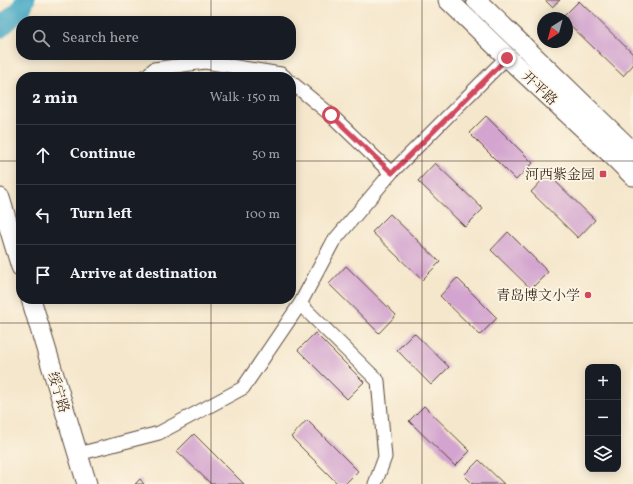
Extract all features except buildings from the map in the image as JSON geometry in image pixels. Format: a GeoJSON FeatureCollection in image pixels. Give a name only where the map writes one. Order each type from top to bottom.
{"type":"FeatureCollection","features":[{"type":"Feature","properties":{"kind":"main road","name":"开平路"},"geometry":{"type":"LineString","coordinates":[[448,0],[507,58],[608,150],[633,176]]}},
{"type":"Feature","properties":{"kind":"main road","name":"开平路"},"geometry":{"type":"LineString","coordinates":[[476,0],[633,152]]}},
{"type":"Feature","properties":{"kind":"main road"},"geometry":{"type":"LineString","coordinates":[[0,198],[16,251]]}},
{"type":"Feature","properties":{"kind":"main road","name":"绥宁路"},"geometry":{"type":"LineString","coordinates":[[33,304],[87,484]]}},
{"type":"Feature","properties":{"kind":"street"},"geometry":{"type":"LineString","coordinates":[[78,454],[159,433],[243,388],[300,304],[333,242],[392,173],[507,58]]}},
{"type":"Feature","properties":{"kind":"street"},"geometry":{"type":"LineString","coordinates":[[151,72],[154,69],[205,62],[268,72]]}},
{"type":"Feature","properties":{"kind":"street"},"geometry":{"type":"LineString","coordinates":[[296,86],[331,115],[392,173]]}},
{"type":"Feature","properties":{"kind":"street"},"geometry":{"type":"LineString","coordinates":[[300,304],[378,381],[385,456],[375,484]]}},
{"type":"Feature","properties":{"kind":"waterway"},"geometry":{"type":"LineString","coordinates":[[0,28],[21,9],[25,0]]}},
{"type":"Feature","properties":{"kind":"place","name":"河西紫金园"},"geometry":{"type":"Point","coordinates":[603,174]}},
{"type":"Feature","properties":{"kind":"place","name":"青岛博文小学"},"geometry":{"type":"Point","coordinates":[588,295]}},
{"type":"Feature","properties":{"kind":"route"},"geometry":{"type":"LineString","coordinates":[[331,115],[392,173],[507,58]]}}]}
